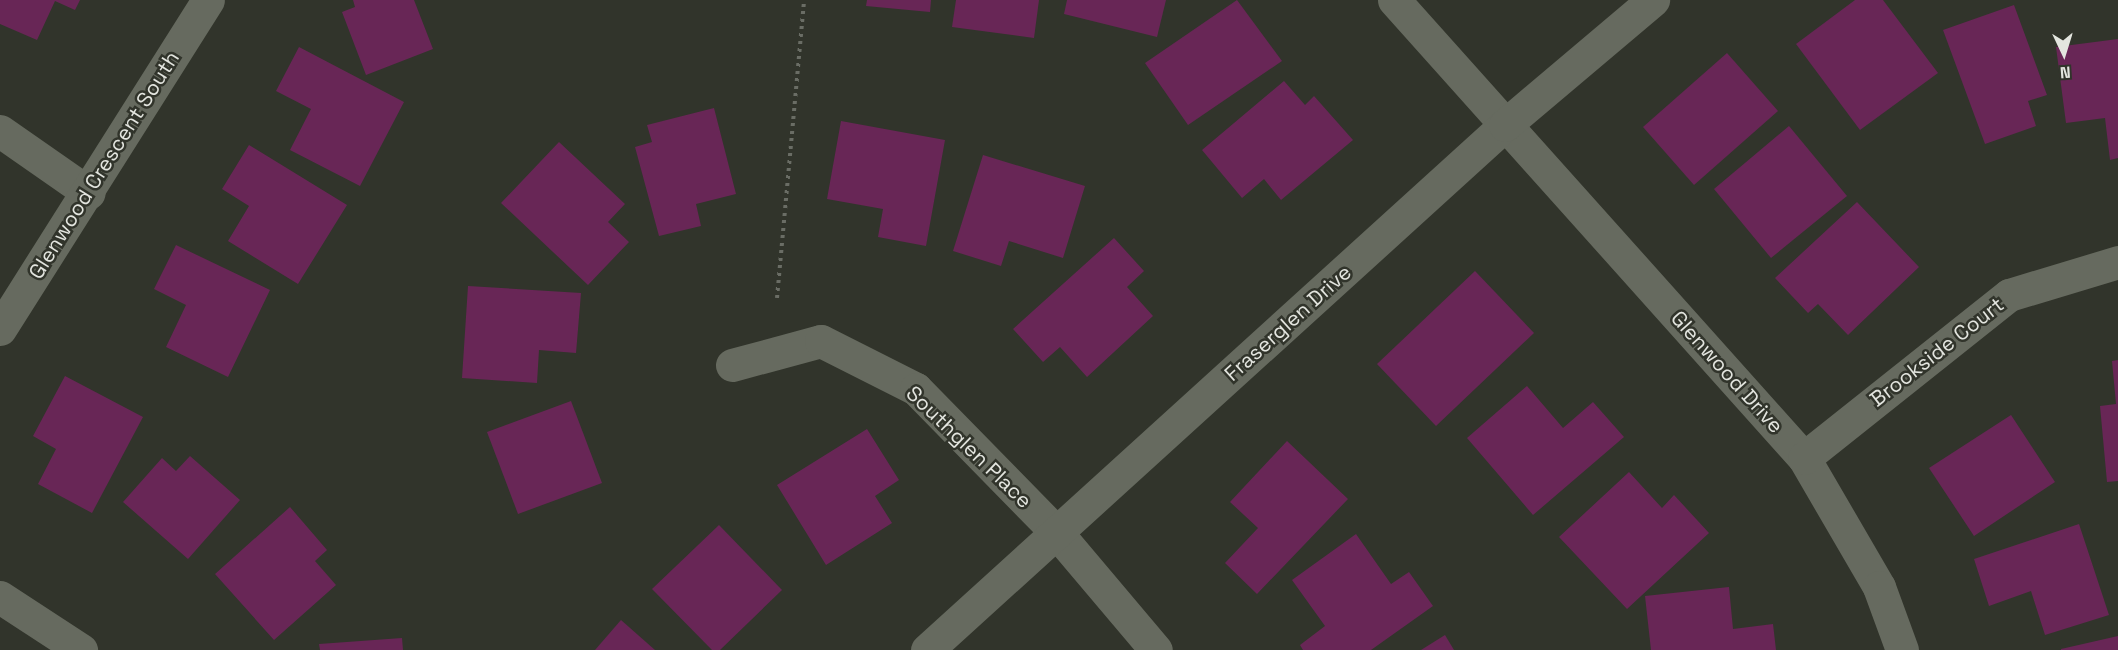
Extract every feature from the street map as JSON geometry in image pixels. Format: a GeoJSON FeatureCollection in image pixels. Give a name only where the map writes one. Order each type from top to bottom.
{"type":"FeatureCollection","features":[{"type":"Feature","properties":{"kind":"street","name":"Glenwood Crescent South"},"geometry":{"type":"LineString","coordinates":[[0,329],[89,193],[208,0]]}},
{"type":"Feature","properties":{"kind":"street"},"geometry":{"type":"LineString","coordinates":[[1394,0],[1505,125]]}},
{"type":"Feature","properties":{"kind":"street","name":"Fraserglen Drive"},"geometry":{"type":"LineString","coordinates":[[927,650],[1505,125],[1653,0]]}},
{"type":"Feature","properties":{"kind":"street","name":"Glenwood Drive"},"geometry":{"type":"LineString","coordinates":[[1505,125],[1804,458],[1879,587],[1902,650]]}},
{"type":"Feature","properties":{"kind":"street"},"geometry":{"type":"LineString","coordinates":[[0,131],[89,193]]}},
{"type":"Feature","properties":{"kind":"street","name":"Brookside Court"},"geometry":{"type":"LineString","coordinates":[[1804,458],[2009,295],[2118,262]]}},
{"type":"Feature","properties":{"kind":"street","name":"Southglen Place"},"geometry":{"type":"LineString","coordinates":[[732,365],[820,341],[916,389],[1057,533],[1156,650]]}},
{"type":"Feature","properties":{"kind":"street"},"geometry":{"type":"LineString","coordinates":[[0,597],[81,650]]}},
{"type":"Feature","properties":{"kind":"path"},"geometry":{"type":"LineString","coordinates":[[777,298],[804,0]]}},
{"type":"Feature","properties":{"kind":"building"},"geometry":{"type":"Polygon","coordinates":[[[0,0],[80,0],[75,10],[55,1],[37,40],[0,24],[0,0]]]}},
{"type":"Feature","properties":{"kind":"building"},"geometry":{"type":"Polygon","coordinates":[[[353,0],[414,0],[433,49],[366,75],[342,12],[355,7],[353,0]]]}},
{"type":"Feature","properties":{"kind":"building"},"geometry":{"type":"Polygon","coordinates":[[[867,0],[931,0],[930,12],[866,6],[867,0]]]}},
{"type":"Feature","properties":{"kind":"building"},"geometry":{"type":"Polygon","coordinates":[[[956,0],[1039,0],[1034,38],[952,27],[956,0]]]}},
{"type":"Feature","properties":{"kind":"building"},"geometry":{"type":"Polygon","coordinates":[[[1067,0],[1166,0],[1157,37],[1064,14],[1067,0]]]}},
{"type":"Feature","properties":{"kind":"building"},"geometry":{"type":"Polygon","coordinates":[[[1237,0],[1282,61],[1188,125],[1145,63],[1237,0]]]}},
{"type":"Feature","properties":{"kind":"building"},"geometry":{"type":"Polygon","coordinates":[[[1855,0],[1883,0],[1938,73],[1860,130],[1796,44],[1855,0]]]}},
{"type":"Feature","properties":{"kind":"building"},"geometry":{"type":"Polygon","coordinates":[[[2014,5],[2047,95],[2028,101],[2036,126],[1985,144],[1943,30],[2014,5]]]}},
{"type":"Feature","properties":{"kind":"building"},"geometry":{"type":"Polygon","coordinates":[[[2118,39],[2118,158],[2110,160],[2105,118],[2066,123],[2056,47],[2118,39]]]}},
{"type":"Feature","properties":{"kind":"building"},"geometry":{"type":"Polygon","coordinates":[[[299,47],[404,102],[360,186],[290,150],[311,109],[276,91],[299,47]]]}},
{"type":"Feature","properties":{"kind":"building"},"geometry":{"type":"Polygon","coordinates":[[[1727,53],[1778,111],[1694,185],[1643,127],[1727,53]]]}},
{"type":"Feature","properties":{"kind":"building"},"geometry":{"type":"Polygon","coordinates":[[[1284,81],[1305,105],[1314,96],[1353,140],[1281,200],[1264,179],[1242,198],[1202,150],[1284,81]]]}},
{"type":"Feature","properties":{"kind":"building"},"geometry":{"type":"Polygon","coordinates":[[[714,108],[736,194],[696,204],[701,226],[659,236],[635,147],[652,142],[647,125],[714,108]]]}},
{"type":"Feature","properties":{"kind":"building"},"geometry":{"type":"Polygon","coordinates":[[[841,121],[945,140],[926,246],[878,237],[883,209],[827,199],[841,121]]]}},
{"type":"Feature","properties":{"kind":"building"},"geometry":{"type":"Polygon","coordinates":[[[1789,126],[1847,196],[1771,258],[1714,189],[1789,126]]]}},
{"type":"Feature","properties":{"kind":"building"},"geometry":{"type":"Polygon","coordinates":[[[559,142],[625,204],[608,222],[629,242],[588,285],[501,203],[559,142]]]}},
{"type":"Feature","properties":{"kind":"building"},"geometry":{"type":"Polygon","coordinates":[[[249,145],[347,205],[298,284],[228,241],[249,206],[222,189],[249,145]]]}},
{"type":"Feature","properties":{"kind":"building"},"geometry":{"type":"Polygon","coordinates":[[[983,155],[1085,186],[1063,258],[1009,241],[1001,266],[953,251],[983,155]]]}},
{"type":"Feature","properties":{"kind":"building"},"geometry":{"type":"Polygon","coordinates":[[[1857,202],[1919,267],[1848,335],[1818,304],[1808,313],[1775,278],[1857,202]]]}},
{"type":"Feature","properties":{"kind":"building"},"geometry":{"type":"Polygon","coordinates":[[[1114,238],[1144,271],[1127,287],[1153,316],[1087,377],[1060,347],[1043,362],[1013,329],[1114,238]]]}},
{"type":"Feature","properties":{"kind":"building"},"geometry":{"type":"Polygon","coordinates":[[[176,245],[270,290],[228,377],[166,347],[186,305],[154,289],[176,245]]]}},
{"type":"Feature","properties":{"kind":"building"},"geometry":{"type":"Polygon","coordinates":[[[1475,271],[1534,333],[1436,426],[1377,364],[1475,271]]]}},
{"type":"Feature","properties":{"kind":"building"},"geometry":{"type":"Polygon","coordinates":[[[468,286],[581,293],[576,353],[539,350],[537,383],[462,378],[468,286]]]}},
{"type":"Feature","properties":{"kind":"building"},"geometry":{"type":"Polygon","coordinates":[[[2118,360],[2118,481],[2107,482],[2100,406],[2116,404],[2112,361],[2118,360]]]}},
{"type":"Feature","properties":{"kind":"building"},"geometry":{"type":"Polygon","coordinates":[[[65,376],[143,417],[92,513],[38,484],[56,449],[33,436],[65,376]]]}},
{"type":"Feature","properties":{"kind":"building"},"geometry":{"type":"Polygon","coordinates":[[[1527,386],[1563,428],[1593,402],[1624,437],[1533,515],[1467,438],[1527,386]]]}},
{"type":"Feature","properties":{"kind":"building"},"geometry":{"type":"Polygon","coordinates":[[[571,401],[602,483],[518,514],[487,432],[571,401]]]}},
{"type":"Feature","properties":{"kind":"building"},"geometry":{"type":"Polygon","coordinates":[[[2011,415],[2055,482],[1974,536],[1929,468],[2011,415]]]}},
{"type":"Feature","properties":{"kind":"building"},"geometry":{"type":"Polygon","coordinates":[[[867,429],[899,480],[875,496],[892,523],[826,565],[777,485],[867,429]]]}},
{"type":"Feature","properties":{"kind":"building"},"geometry":{"type":"Polygon","coordinates":[[[1287,441],[1348,499],[1257,594],[1225,563],[1258,528],[1230,502],[1287,441]]]}},
{"type":"Feature","properties":{"kind":"building"},"geometry":{"type":"Polygon","coordinates":[[[190,456],[240,500],[188,559],[123,502],[162,458],[176,471],[190,456]]]}},
{"type":"Feature","properties":{"kind":"building"},"geometry":{"type":"Polygon","coordinates":[[[1629,472],[1662,508],[1674,495],[1709,533],[1627,609],[1559,537],[1629,472]]]}},
{"type":"Feature","properties":{"kind":"building"},"geometry":{"type":"Polygon","coordinates":[[[290,507],[327,550],[315,561],[336,585],[274,640],[215,574],[290,507]]]}},
{"type":"Feature","properties":{"kind":"building"},"geometry":{"type":"Polygon","coordinates":[[[2079,524],[2109,615],[2045,635],[2031,591],[1989,606],[1974,559],[2079,524]]]}},
{"type":"Feature","properties":{"kind":"building"},"geometry":{"type":"Polygon","coordinates":[[[719,525],[782,590],[720,650],[712,650],[652,589],[719,525]]]}},
{"type":"Feature","properties":{"kind":"building"},"geometry":{"type":"Polygon","coordinates":[[[1356,534],[1391,584],[1409,572],[1433,606],[1371,650],[1303,650],[1300,645],[1325,626],[1292,580],[1356,534]]]}},
{"type":"Feature","properties":{"kind":"building"},"geometry":{"type":"Polygon","coordinates":[[[1729,587],[1733,629],[1773,624],[1776,650],[1651,650],[1645,596],[1729,587]]]}},
{"type":"Feature","properties":{"kind":"building"},"geometry":{"type":"Polygon","coordinates":[[[621,620],[655,650],[595,650],[621,620]]]}},
{"type":"Feature","properties":{"kind":"building"},"geometry":{"type":"Polygon","coordinates":[[[1445,635],[1454,650],[1421,650],[1445,635]]]}},
{"type":"Feature","properties":{"kind":"building"},"geometry":{"type":"Polygon","coordinates":[[[2118,636],[2118,650],[2061,650],[2061,649],[2118,636]]]}},
{"type":"Feature","properties":{"kind":"building"},"geometry":{"type":"Polygon","coordinates":[[[402,638],[403,650],[320,650],[319,644],[402,638]]]}}]}
